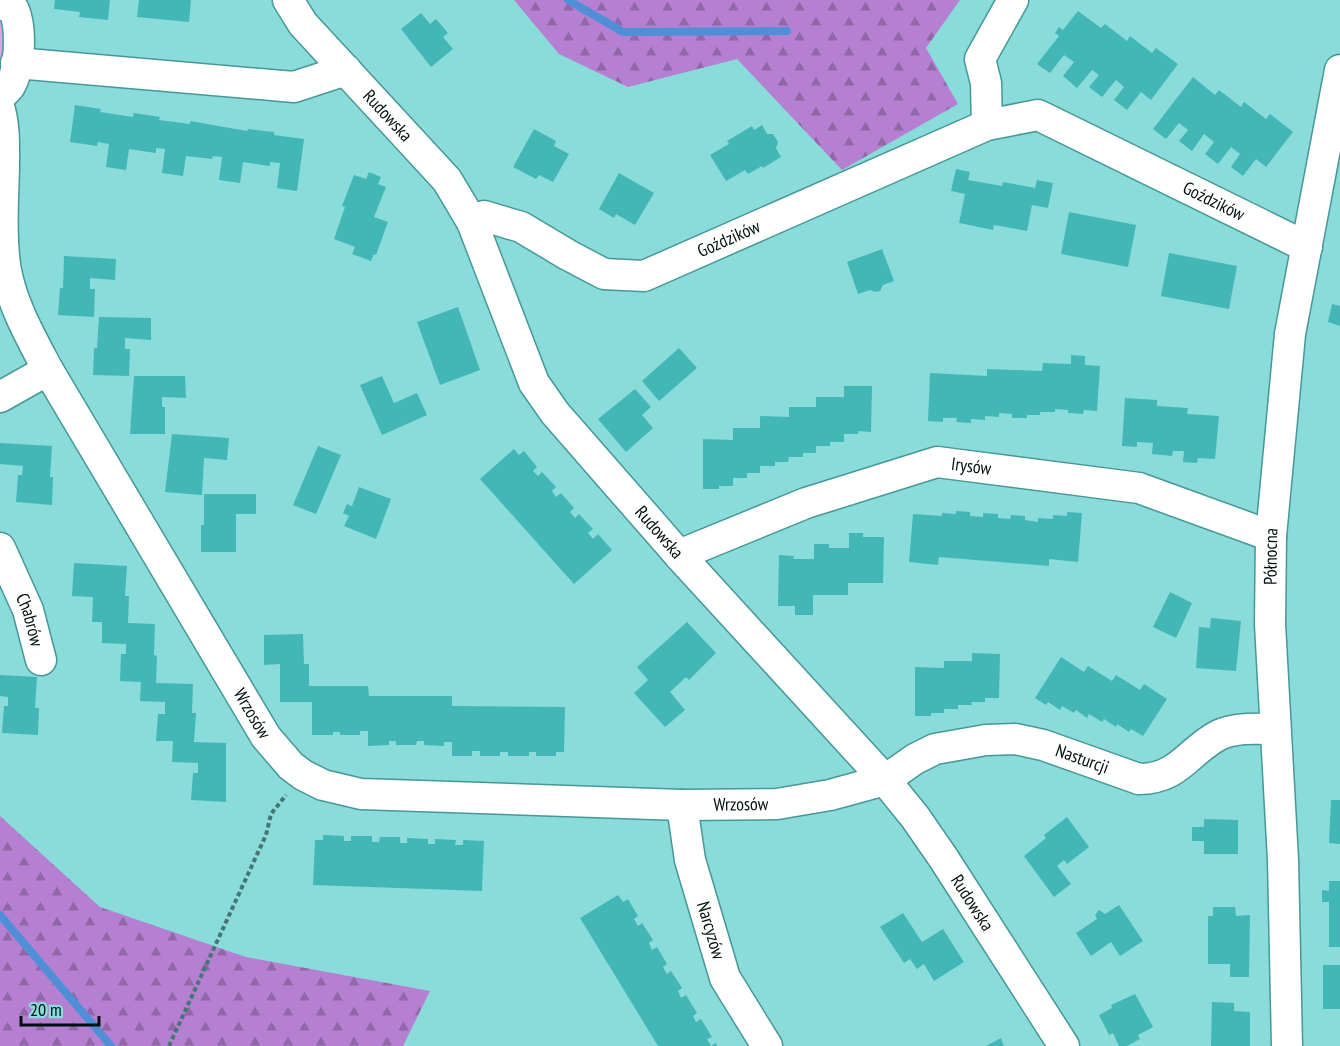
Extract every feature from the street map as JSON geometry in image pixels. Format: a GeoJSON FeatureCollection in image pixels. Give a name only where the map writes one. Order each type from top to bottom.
{"type":"FeatureCollection","features":[{"type":"Feature","properties":{"kind":"street","name":"Rudowska"},"geometry":{"type":"LineString","coordinates":[[288,0],[303,24],[447,180],[472,222],[534,383],[555,413],[679,555],[885,780],[915,817],[1064,1046]]}},
{"type":"Feature","properties":{"kind":"street"},"geometry":{"type":"LineString","coordinates":[[987,125],[986,83],[980,59],[1013,0]]}},
{"type":"Feature","properties":{"kind":"street"},"geometry":{"type":"LineString","coordinates":[[0,3],[14,10],[19,30],[15,74],[9,87],[0,97]]}},
{"type":"Feature","properties":{"kind":"street"},"geometry":{"type":"LineString","coordinates":[[16,63],[294,87],[346,70]]}},
{"type":"Feature","properties":{"kind":"street","name":"Północna"},"geometry":{"type":"LineString","coordinates":[[1287,1046],[1283,860],[1269,624],[1271,536],[1290,334],[1340,70]]}},
{"type":"Feature","properties":{"kind":"street","name":"Wrzosów"},"geometry":{"type":"LineString","coordinates":[[0,110],[5,138],[2,168],[5,264],[11,295],[24,326],[266,737],[291,766],[323,785],[361,794],[681,805],[777,804],[830,795],[885,780]]}},
{"type":"Feature","properties":{"kind":"street","name":"Goździków"},"geometry":{"type":"LineString","coordinates":[[472,222],[484,216],[522,227],[604,274],[644,276],[987,125],[1038,115],[1307,247]]}},
{"type":"Feature","properties":{"kind":"street"},"geometry":{"type":"LineString","coordinates":[[0,397],[48,370]]}},
{"type":"Feature","properties":{"kind":"street","name":"Irysów"},"geometry":{"type":"LineString","coordinates":[[679,555],[807,502],[937,462],[1139,488],[1271,536]]}},
{"type":"Feature","properties":{"kind":"street","name":"Chabrów"},"geometry":{"type":"LineString","coordinates":[[0,549],[28,610],[41,660]]}},
{"type":"Feature","properties":{"kind":"street","name":"Nasturcji"},"geometry":{"type":"LineString","coordinates":[[885,780],[915,759],[935,749],[986,740],[1014,740],[1052,748],[1139,779],[1155,779],[1172,771],[1219,736],[1238,729],[1275,729]]}},
{"type":"Feature","properties":{"kind":"street","name":"Narcyzów"},"geometry":{"type":"LineString","coordinates":[[681,805],[690,860],[724,978],[767,1046]]}},
{"type":"Feature","properties":{"kind":"path"},"geometry":{"type":"LineString","coordinates":[[169,1046],[266,835],[274,807],[303,775]]}},
{"type":"Feature","properties":{"kind":"green space"},"geometry":{"type":"Polygon","coordinates":[[[514,0],[960,0],[926,48],[958,104],[842,170],[737,59],[628,87],[559,54],[514,0]]]}},
{"type":"Feature","properties":{"kind":"green space"},"geometry":{"type":"Polygon","coordinates":[[[0,17],[6,26],[3,84],[0,82],[0,17]]]}},
{"type":"Feature","properties":{"kind":"green space"},"geometry":{"type":"Polygon","coordinates":[[[0,816],[100,907],[246,957],[430,991],[403,1046],[0,1046],[0,816]]]}},
{"type":"Feature","properties":{"kind":"building"},"geometry":{"type":"Polygon","coordinates":[[[55,0],[110,0],[108,20],[79,17],[80,12],[54,9],[55,0]]]}},
{"type":"Feature","properties":{"kind":"building"},"geometry":{"type":"Polygon","coordinates":[[[139,0],[191,0],[189,22],[137,17],[139,0]]]}},
{"type":"Feature","properties":{"kind":"building"},"geometry":{"type":"Polygon","coordinates":[[[1078,11],[1101,28],[1105,24],[1127,41],[1130,36],[1152,53],[1156,48],[1178,64],[1151,100],[1141,92],[1127,110],[1114,100],[1124,87],[1116,80],[1102,97],[1089,87],[1099,75],[1092,70],[1077,88],[1063,76],[1074,62],[1064,55],[1050,73],[1037,64],[1059,36],[1055,33],[1059,27],[1063,30],[1078,11]]]}},
{"type":"Feature","properties":{"kind":"building"},"geometry":{"type":"Polygon","coordinates":[[[421,13],[430,24],[436,19],[448,33],[443,37],[453,49],[431,67],[401,29],[421,13]]]}},
{"type":"Feature","properties":{"kind":"building"},"geometry":{"type":"Polygon","coordinates":[[[1193,77],[1215,95],[1219,90],[1241,107],[1244,102],[1266,119],[1270,114],[1293,132],[1266,167],[1256,159],[1243,176],[1231,167],[1240,154],[1231,147],[1218,164],[1205,154],[1214,142],[1204,134],[1192,151],[1179,141],[1188,130],[1179,123],[1166,139],[1153,129],[1193,77]]]}},
{"type":"Feature","properties":{"kind":"building"},"geometry":{"type":"Polygon","coordinates":[[[75,105],[133,117],[134,113],[160,117],[159,120],[190,124],[190,121],[247,131],[248,129],[274,132],[274,135],[304,139],[297,191],[277,188],[280,163],[270,162],[270,166],[243,162],[240,183],[219,180],[222,157],[213,156],[212,159],[186,156],[183,176],[162,173],[165,149],[156,148],[156,153],[129,149],[126,170],[106,167],[109,144],[98,142],[97,146],[70,142],[75,105]]]}},
{"type":"Feature","properties":{"kind":"building"},"geometry":{"type":"Polygon","coordinates":[[[762,125],[767,134],[773,134],[778,142],[776,148],[781,157],[763,168],[762,166],[748,174],[745,170],[726,181],[710,155],[729,144],[727,141],[752,126],[754,130],[762,125]]]}},
{"type":"Feature","properties":{"kind":"building"},"geometry":{"type":"Polygon","coordinates":[[[534,129],[556,141],[554,146],[569,154],[553,182],[539,175],[536,179],[513,167],[534,129]]]}},
{"type":"Feature","properties":{"kind":"building"},"geometry":{"type":"Polygon","coordinates":[[[956,169],[970,172],[968,180],[1002,186],[1003,182],[1035,188],[1037,180],[1053,183],[1048,208],[1032,205],[1027,231],[994,225],[993,230],[959,223],[965,194],[951,191],[956,169]]]}},
{"type":"Feature","properties":{"kind":"building"},"geometry":{"type":"Polygon","coordinates":[[[369,172],[381,177],[378,184],[386,187],[374,217],[388,222],[376,255],[374,254],[371,261],[352,254],[355,247],[334,239],[345,207],[342,206],[354,175],[366,179],[369,172]]]}},
{"type":"Feature","properties":{"kind":"building"},"geometry":{"type":"Polygon","coordinates":[[[619,173],[654,193],[635,225],[616,214],[614,218],[599,209],[619,173]]]}},
{"type":"Feature","properties":{"kind":"building"},"geometry":{"type":"Polygon","coordinates":[[[1069,212],[1136,225],[1128,267],[1061,254],[1069,212]]]}},
{"type":"Feature","properties":{"kind":"building"},"geometry":{"type":"Polygon","coordinates":[[[882,249],[894,281],[883,285],[880,291],[870,290],[858,294],[847,262],[882,249]]]}},
{"type":"Feature","properties":{"kind":"building"},"geometry":{"type":"Polygon","coordinates":[[[1169,253],[1237,266],[1229,309],[1161,296],[1169,253]]]}},
{"type":"Feature","properties":{"kind":"building"},"geometry":{"type":"Polygon","coordinates":[[[64,256],[116,259],[115,280],[90,278],[90,289],[95,289],[94,317],[58,315],[60,288],[63,288],[64,256]]]}},
{"type":"Feature","properties":{"kind":"building"},"geometry":{"type":"Polygon","coordinates":[[[1332,304],[1340,306],[1340,326],[1328,322],[1332,304]]]}},
{"type":"Feature","properties":{"kind":"building"},"geometry":{"type":"Polygon","coordinates":[[[458,307],[480,370],[440,385],[417,322],[458,307]]]}},
{"type":"Feature","properties":{"kind":"building"},"geometry":{"type":"Polygon","coordinates":[[[99,317],[151,318],[151,340],[125,338],[125,349],[130,349],[129,376],[93,375],[99,317]]]}},
{"type":"Feature","properties":{"kind":"building"},"geometry":{"type":"Polygon","coordinates":[[[679,348],[697,368],[659,401],[642,381],[679,348]]]}},
{"type":"Feature","properties":{"kind":"building"},"geometry":{"type":"Polygon","coordinates":[[[1071,355],[1085,356],[1085,365],[1100,366],[1097,411],[1084,410],[1083,414],[1055,409],[1055,412],[1027,415],[1027,418],[1012,418],[1012,414],[999,413],[999,417],[985,416],[985,420],[971,419],[971,423],[956,422],[957,418],[943,418],[943,422],[928,421],[930,373],[987,376],[987,369],[1042,371],[1043,363],[1071,364],[1071,355]]]}},
{"type":"Feature","properties":{"kind":"building"},"geometry":{"type":"Polygon","coordinates":[[[134,376],[185,376],[186,398],[162,397],[162,407],[165,407],[165,434],[130,434],[134,376]]]}},
{"type":"Feature","properties":{"kind":"building"},"geometry":{"type":"Polygon","coordinates":[[[382,376],[394,403],[417,393],[427,415],[382,435],[360,385],[382,376]]]}},
{"type":"Feature","properties":{"kind":"building"},"geometry":{"type":"Polygon","coordinates":[[[844,386],[872,386],[871,432],[858,431],[858,434],[844,434],[844,442],[830,442],[830,446],[816,446],[816,453],[803,453],[803,457],[789,457],[788,462],[775,462],[775,466],[760,466],[760,473],[747,473],[747,478],[733,478],[733,486],[703,489],[703,439],[733,440],[733,428],[760,428],[760,416],[789,417],[789,407],[816,407],[816,397],[844,397],[844,386]]]}},
{"type":"Feature","properties":{"kind":"building"},"geometry":{"type":"Polygon","coordinates":[[[635,389],[651,407],[642,415],[653,428],[626,452],[598,419],[635,389]]]}},
{"type":"Feature","properties":{"kind":"building"},"geometry":{"type":"Polygon","coordinates":[[[1125,398],[1157,400],[1157,406],[1188,408],[1187,414],[1219,416],[1215,459],[1198,458],[1197,463],[1183,462],[1184,451],[1173,451],[1172,456],[1152,454],[1153,443],[1137,442],[1137,447],[1122,446],[1125,398]]]}},
{"type":"Feature","properties":{"kind":"building"},"geometry":{"type":"Polygon","coordinates":[[[172,434],[229,438],[227,460],[204,458],[202,495],[165,492],[172,434]]]}},
{"type":"Feature","properties":{"kind":"building"},"geometry":{"type":"Polygon","coordinates":[[[0,443],[52,446],[50,477],[53,477],[52,505],[16,502],[18,475],[22,475],[23,466],[0,464],[0,443]]]}},
{"type":"Feature","properties":{"kind":"building"},"geometry":{"type":"Polygon","coordinates":[[[318,446],[341,455],[316,514],[293,505],[318,446]]]}},
{"type":"Feature","properties":{"kind":"building"},"geometry":{"type":"Polygon","coordinates":[[[514,449],[519,455],[524,451],[537,467],[533,471],[538,476],[542,472],[556,487],[552,491],[556,497],[561,493],[574,508],[570,512],[575,518],[579,514],[593,529],[588,533],[593,539],[598,534],[612,550],[574,584],[480,479],[514,449]]]}},
{"type":"Feature","properties":{"kind":"building"},"geometry":{"type":"Polygon","coordinates":[[[359,487],[391,499],[376,539],[344,526],[349,516],[343,513],[347,504],[352,506],[359,487]]]}},
{"type":"Feature","properties":{"kind":"building"},"geometry":{"type":"Polygon","coordinates":[[[204,494],[256,494],[256,514],[236,514],[236,552],[201,552],[204,494]]]}},
{"type":"Feature","properties":{"kind":"building"},"geometry":{"type":"Polygon","coordinates":[[[956,511],[970,512],[970,516],[983,517],[983,513],[998,514],[998,518],[1010,519],[1011,515],[1025,516],[1025,520],[1038,522],[1038,518],[1053,519],[1053,515],[1067,516],[1067,512],[1082,513],[1078,562],[1049,559],[1049,566],[939,557],[938,565],[909,562],[913,514],[942,516],[942,513],[956,514],[956,511]]]}},
{"type":"Feature","properties":{"kind":"building"},"geometry":{"type":"Polygon","coordinates":[[[849,533],[863,533],[863,537],[884,537],[883,583],[848,583],[848,595],[813,595],[813,615],[795,615],[795,606],[778,606],[779,555],[794,556],[793,559],[814,559],[814,544],[829,544],[829,548],[849,548],[849,533]]]}},
{"type":"Feature","properties":{"kind":"building"},"geometry":{"type":"Polygon","coordinates":[[[74,563],[127,566],[125,596],[129,596],[128,623],[155,624],[156,683],[193,684],[192,713],[196,713],[194,742],[226,743],[226,802],[191,800],[193,773],[198,773],[198,763],[172,762],[173,741],[156,741],[158,714],[165,714],[165,702],[140,701],[141,682],[120,681],[121,654],[126,654],[126,644],[102,643],[102,622],[92,622],[93,597],[72,596],[74,563]]]}},
{"type":"Feature","properties":{"kind":"building"},"geometry":{"type":"Polygon","coordinates":[[[1170,592],[1192,603],[1176,638],[1153,627],[1170,592]]]}},
{"type":"Feature","properties":{"kind":"building"},"geometry":{"type":"Polygon","coordinates":[[[1211,618],[1241,621],[1236,671],[1196,668],[1199,627],[1210,628],[1211,618]]]}},
{"type":"Feature","properties":{"kind":"building"},"geometry":{"type":"Polygon","coordinates":[[[687,622],[716,653],[689,680],[686,677],[670,692],[685,710],[665,727],[634,693],[648,680],[637,667],[687,622]]]}},
{"type":"Feature","properties":{"kind":"building"},"geometry":{"type":"Polygon","coordinates":[[[303,634],[304,664],[309,664],[309,686],[368,686],[369,696],[452,696],[452,706],[565,707],[564,752],[556,752],[556,756],[536,756],[536,752],[529,752],[529,756],[508,756],[508,752],[500,752],[500,756],[480,756],[480,751],[472,751],[472,756],[452,756],[452,742],[444,742],[444,746],[424,745],[424,741],[417,741],[416,745],[396,745],[396,741],[389,741],[389,745],[368,746],[368,731],[360,731],[360,735],[340,735],[340,732],[333,732],[333,735],[312,735],[312,702],[280,702],[280,664],[264,665],[264,635],[303,634]]]}},
{"type":"Feature","properties":{"kind":"building"},"geometry":{"type":"Polygon","coordinates":[[[972,653],[1000,654],[999,698],[985,698],[985,702],[971,702],[972,705],[958,705],[958,709],[944,709],[944,713],[931,713],[931,716],[915,716],[915,667],[944,668],[944,661],[972,661],[972,653]]]}},
{"type":"Feature","properties":{"kind":"building"},"geometry":{"type":"Polygon","coordinates":[[[1061,657],[1084,672],[1088,666],[1112,681],[1116,675],[1140,690],[1144,684],[1167,699],[1143,736],[1131,729],[1129,732],[1117,724],[1116,727],[1104,719],[1102,722],[1089,714],[1087,718],[1076,710],[1074,713],[1062,706],[1060,710],[1048,702],[1046,705],[1035,698],[1061,657]]]}},
{"type":"Feature","properties":{"kind":"building"},"geometry":{"type":"Polygon","coordinates":[[[0,675],[37,677],[35,708],[39,708],[38,735],[2,733],[4,706],[8,706],[8,697],[0,696],[0,675]]]}},
{"type":"Feature","properties":{"kind":"building"},"geometry":{"type":"Polygon","coordinates":[[[1331,800],[1340,800],[1340,844],[1329,843],[1331,800]]]}},
{"type":"Feature","properties":{"kind":"building"},"geometry":{"type":"Polygon","coordinates":[[[1067,817],[1089,847],[1067,864],[1064,860],[1057,866],[1071,884],[1054,897],[1024,856],[1046,838],[1044,835],[1067,817]]]}},
{"type":"Feature","properties":{"kind":"building"},"geometry":{"type":"Polygon","coordinates":[[[1204,819],[1238,820],[1238,854],[1204,854],[1204,841],[1192,841],[1192,827],[1204,827],[1204,819]]]}},
{"type":"Feature","properties":{"kind":"building"},"geometry":{"type":"Polygon","coordinates":[[[323,835],[344,836],[344,841],[351,841],[351,836],[372,836],[372,842],[379,842],[380,837],[400,837],[400,843],[407,843],[407,838],[428,839],[428,844],[435,844],[435,839],[456,840],[455,845],[463,845],[463,840],[484,841],[482,891],[313,885],[315,840],[323,840],[323,835]]]}},
{"type":"Feature","properties":{"kind":"building"},"geometry":{"type":"Polygon","coordinates":[[[1329,881],[1340,881],[1340,947],[1329,947],[1329,902],[1322,902],[1322,890],[1329,891],[1329,881]]]}},
{"type":"Feature","properties":{"kind":"building"},"geometry":{"type":"Polygon","coordinates":[[[618,895],[623,902],[628,899],[638,916],[634,919],[638,926],[642,923],[653,940],[649,943],[652,950],[657,947],[667,964],[663,967],[667,974],[671,971],[682,988],[678,991],[681,998],[686,995],[697,1013],[693,1016],[696,1022],[701,1019],[712,1037],[707,1039],[711,1046],[658,1046],[580,918],[618,895]]]}},
{"type":"Feature","properties":{"kind":"building"},"geometry":{"type":"Polygon","coordinates":[[[1119,905],[1143,941],[1120,956],[1111,942],[1091,956],[1076,933],[1097,919],[1095,915],[1099,910],[1105,914],[1119,905]]]}},
{"type":"Feature","properties":{"kind":"building"},"geometry":{"type":"Polygon","coordinates":[[[1213,907],[1235,907],[1236,916],[1250,915],[1249,977],[1230,977],[1230,964],[1208,964],[1208,916],[1213,916],[1213,907]]]}},
{"type":"Feature","properties":{"kind":"building"},"geometry":{"type":"Polygon","coordinates":[[[903,913],[922,942],[943,929],[964,962],[934,981],[924,964],[917,969],[910,959],[904,963],[880,927],[903,913]]]}},
{"type":"Feature","properties":{"kind":"building"},"geometry":{"type":"Polygon","coordinates":[[[1323,965],[1340,965],[1340,1009],[1323,1009],[1323,965]]]}},
{"type":"Feature","properties":{"kind":"building"},"geometry":{"type":"Polygon","coordinates":[[[1135,994],[1153,1027],[1138,1035],[1140,1039],[1127,1046],[1119,1046],[1113,1033],[1109,1035],[1099,1015],[1112,1008],[1111,1005],[1135,994]]]}},
{"type":"Feature","properties":{"kind":"building"},"geometry":{"type":"Polygon","coordinates":[[[1212,1002],[1234,1003],[1234,1011],[1250,1012],[1250,1046],[1211,1046],[1212,1002]]]}},
{"type":"Feature","properties":{"kind":"building"},"geometry":{"type":"Polygon","coordinates":[[[1001,1038],[1004,1046],[986,1046],[1001,1038]]]}},
{"type":"Feature","properties":{"kind":"waterway"},"geometry":{"type":"LineString","coordinates":[[568,0],[623,32],[787,31]]}},
{"type":"Feature","properties":{"kind":"waterway"},"geometry":{"type":"LineString","coordinates":[[0,915],[111,1046]]}}]}
